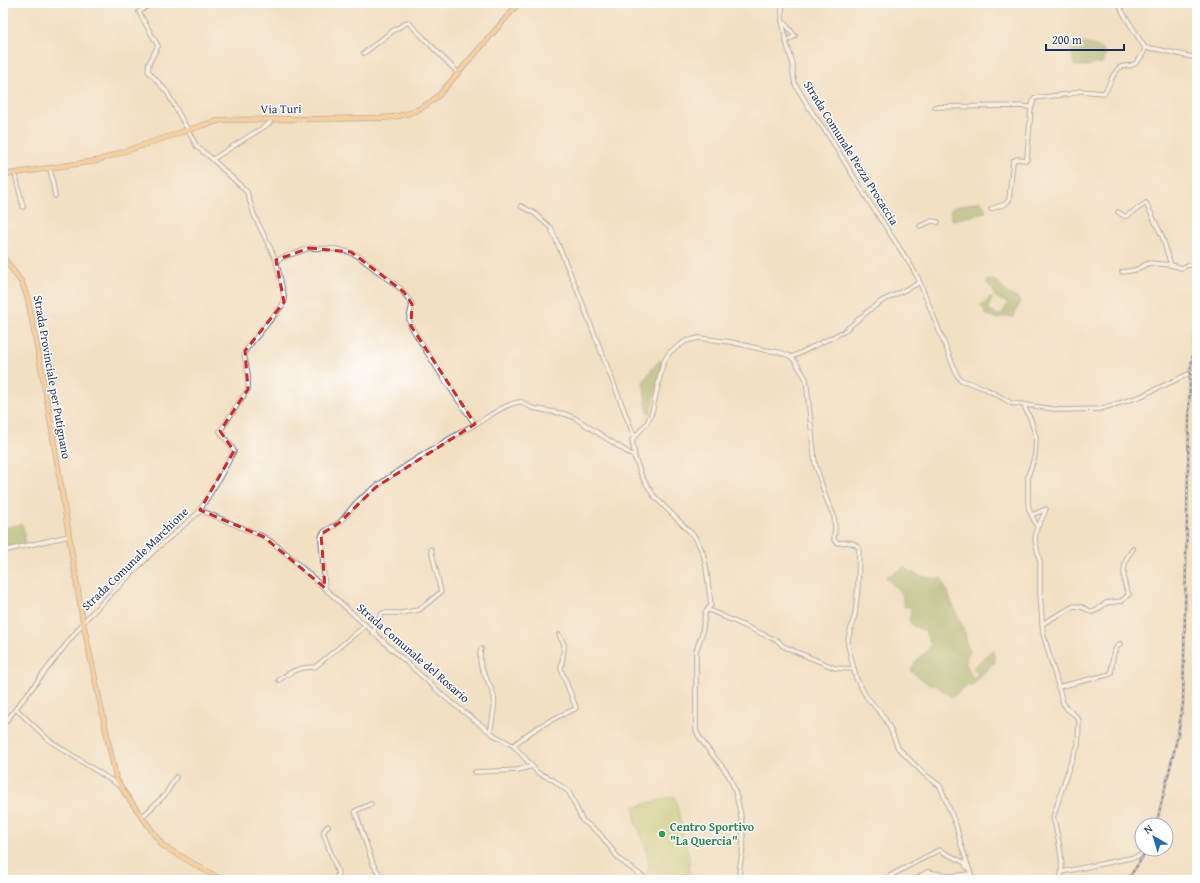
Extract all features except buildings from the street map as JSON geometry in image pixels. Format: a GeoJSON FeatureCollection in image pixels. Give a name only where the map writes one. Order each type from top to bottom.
{"type":"FeatureCollection","features":[{"type":"Feature","properties":{"kind":"main road","name":"Via Turi"},"geometry":{"type":"LineString","coordinates":[[3,175],[103,159],[187,130],[222,120],[369,118],[403,115],[416,111],[431,102],[444,90],[519,3]]}},
{"type":"Feature","properties":{"kind":"main road","name":"Strada Provinciale per Putignano"},"geometry":{"type":"LineString","coordinates":[[3,258],[22,283],[28,299],[46,394],[83,622],[113,764],[120,786],[163,846],[222,880]]}},
{"type":"Feature","properties":{"kind":"main road"},"geometry":{"type":"LineString","coordinates":[[1194,880],[1197,852]]}},
{"type":"Feature","properties":{"kind":"street"},"geometry":{"type":"LineString","coordinates":[[147,3],[146,7],[140,11],[140,13],[158,46],[149,63],[148,71],[167,92],[199,149],[248,192],[254,215],[276,260],[309,248],[345,250],[358,256],[401,289],[412,304],[409,319],[411,326],[437,366],[445,382],[475,424]]}},
{"type":"Feature","properties":{"kind":"street","name":"Strada Comunale Pezza Procaccia"},"geometry":{"type":"LineString","coordinates":[[782,3],[782,20],[793,65],[795,84],[910,264],[957,375],[961,380],[984,388],[1011,403],[1062,410],[1100,409],[1139,398],[1197,370]]}},
{"type":"Feature","properties":{"kind":"street"},"geometry":{"type":"LineString","coordinates":[[990,210],[1005,204],[1008,200],[1013,161],[1017,159],[1027,159],[1030,108],[1034,98],[1070,94],[1079,91],[1104,93],[1110,81],[1119,69],[1123,66],[1135,64],[1145,51],[1119,3]]}},
{"type":"Feature","properties":{"kind":"street"},"geometry":{"type":"LineString","coordinates":[[782,20],[795,36],[786,41]]}},
{"type":"Feature","properties":{"kind":"street"},"geometry":{"type":"LineString","coordinates":[[364,52],[394,30],[408,22],[458,73]]}},
{"type":"Feature","properties":{"kind":"street"},"geometry":{"type":"LineString","coordinates":[[1144,48],[1156,49],[1197,58]]}},
{"type":"Feature","properties":{"kind":"street"},"geometry":{"type":"LineString","coordinates":[[935,107],[1018,106],[1030,108]]}},
{"type":"Feature","properties":{"kind":"street"},"geometry":{"type":"LineString","coordinates":[[213,160],[270,123],[271,120]]}},
{"type":"Feature","properties":{"kind":"street"},"geometry":{"type":"LineString","coordinates":[[50,168],[55,196]]}},
{"type":"Feature","properties":{"kind":"street"},"geometry":{"type":"LineString","coordinates":[[15,173],[23,207]]}},
{"type":"Feature","properties":{"kind":"street"},"geometry":{"type":"LineString","coordinates":[[1012,175],[1017,176]]}},
{"type":"Feature","properties":{"kind":"street"},"geometry":{"type":"LineString","coordinates":[[1118,212],[1124,216],[1127,216],[1146,203],[1162,236],[1172,265]]}},
{"type":"Feature","properties":{"kind":"street"},"geometry":{"type":"LineString","coordinates":[[521,206],[537,215],[551,228],[578,292],[634,436],[632,440],[635,458],[642,477],[654,496],[695,537],[706,567],[712,605],[707,612],[696,651],[696,730],[699,737],[726,771],[731,781],[739,806],[744,841],[739,880]]}},
{"type":"Feature","properties":{"kind":"street"},"geometry":{"type":"LineString","coordinates":[[920,226],[932,220],[938,222]]}},
{"type":"Feature","properties":{"kind":"street","name":"Strada Comunale Marchione"},"geometry":{"type":"LineString","coordinates":[[3,725],[83,622],[143,562],[200,510],[219,479],[234,451],[220,431],[248,389],[248,374],[244,354],[245,351],[284,302],[276,260]]}},
{"type":"Feature","properties":{"kind":"street"},"geometry":{"type":"LineString","coordinates":[[1122,272],[1135,270],[1149,263],[1172,265],[1182,268],[1188,265],[1197,266]]}},
{"type":"Feature","properties":{"kind":"street"},"geometry":{"type":"LineString","coordinates":[[792,357],[844,332],[882,301],[919,283]]}},
{"type":"Feature","properties":{"kind":"street"},"geometry":{"type":"LineString","coordinates":[[634,436],[637,435],[647,423],[652,412],[663,363],[670,352],[686,340],[699,338],[731,342],[779,352],[792,357],[806,379],[815,463],[826,498],[834,516],[834,540],[838,543],[852,542],[859,548],[858,587],[855,614],[848,639],[848,645],[856,678],[866,696],[884,717],[898,748],[940,786],[956,825],[971,877]]}},
{"type":"Feature","properties":{"kind":"street"},"geometry":{"type":"LineString","coordinates":[[325,588],[321,539],[322,534],[339,523],[355,504],[376,487],[430,450],[498,411],[516,403],[522,402],[532,408],[564,414],[575,418],[635,458]]}},
{"type":"Feature","properties":{"kind":"street"},"geometry":{"type":"LineString","coordinates":[[1023,404],[1031,420],[1036,438],[1035,456],[1028,476],[1028,501],[1037,526]]}},
{"type":"Feature","properties":{"kind":"street"},"geometry":{"type":"LineString","coordinates":[[1032,515],[1046,509],[1039,525],[1037,526],[1035,540],[1040,562],[1042,624],[1046,645],[1058,687],[1067,710],[1075,714],[1079,720],[1078,745],[1066,774],[1053,818],[1059,846],[1062,872],[1060,880]]}},
{"type":"Feature","properties":{"kind":"street","name":"Strada Comunale del Rosario"},"geometry":{"type":"LineString","coordinates":[[200,510],[259,535],[270,541],[293,559],[447,699],[499,738],[514,746],[538,773],[552,779],[569,792],[582,820],[599,834],[620,860],[646,880]]}},
{"type":"Feature","properties":{"kind":"street"},"geometry":{"type":"LineString","coordinates":[[3,551],[69,536]]}},
{"type":"Feature","properties":{"kind":"street"},"geometry":{"type":"LineString","coordinates":[[373,632],[382,613],[401,613],[419,610],[441,592],[431,549]]}},
{"type":"Feature","properties":{"kind":"street"},"geometry":{"type":"LineString","coordinates":[[1042,624],[1074,606],[1082,607],[1092,612],[1106,603],[1122,601],[1129,594],[1127,592],[1124,576],[1126,560],[1133,549]]}},
{"type":"Feature","properties":{"kind":"street"},"geometry":{"type":"LineString","coordinates":[[707,612],[778,641],[783,646],[835,668],[854,669]]}},
{"type":"Feature","properties":{"kind":"street"},"geometry":{"type":"LineString","coordinates":[[279,680],[292,671],[315,667],[366,625]]}},
{"type":"Feature","properties":{"kind":"street"},"geometry":{"type":"LineString","coordinates":[[514,746],[542,724],[576,709],[561,669],[564,644],[559,635]]}},
{"type":"Feature","properties":{"kind":"street"},"geometry":{"type":"LineString","coordinates":[[1058,687],[1111,674],[1114,662],[1112,656],[1120,644]]}},
{"type":"Feature","properties":{"kind":"street"},"geometry":{"type":"LineString","coordinates":[[481,649],[479,656],[480,663],[494,698],[490,731]]}},
{"type":"Feature","properties":{"kind":"street"},"geometry":{"type":"LineString","coordinates":[[16,709],[50,741],[120,786]]}},
{"type":"Feature","properties":{"kind":"street"},"geometry":{"type":"LineString","coordinates":[[475,772],[518,770],[532,766]]}},
{"type":"Feature","properties":{"kind":"street"},"geometry":{"type":"LineString","coordinates":[[142,817],[165,795],[176,777]]}},
{"type":"Feature","properties":{"kind":"street"},"geometry":{"type":"LineString","coordinates":[[371,804],[355,811],[373,864],[382,880]]}},
{"type":"Feature","properties":{"kind":"street"},"geometry":{"type":"LineString","coordinates":[[328,826],[323,832],[337,869],[338,873],[336,880]]}},
{"type":"Feature","properties":{"kind":"street"},"geometry":{"type":"LineString","coordinates":[[882,880],[890,878],[939,850],[965,863],[971,877]]}},
{"type":"Feature","properties":{"kind":"street"},"geometry":{"type":"LineString","coordinates":[[1062,872],[1135,857]]}},
{"type":"Feature","properties":{"kind":"street"},"geometry":{"type":"LineString","coordinates":[[919,877],[927,872],[971,877]]}},
{"type":"Feature","properties":{"kind":"highlighted area"},"geometry":{"type":"Polygon","coordinates":[[[309,248],[351,252],[404,292],[412,304],[411,326],[475,424],[376,487],[339,523],[321,534],[325,588],[264,537],[200,510],[234,451],[220,431],[248,389],[245,351],[284,302],[276,260],[309,248]]]}},
{"type":"Feature","properties":{"kind":"green space"},"geometry":{"type":"Polygon","coordinates":[[[1071,43],[1096,46],[1104,51],[1106,56],[1104,57],[1102,63],[1099,64],[1096,63],[1087,66],[1074,66],[1071,43]]]}},
{"type":"Feature","properties":{"kind":"green space"},"geometry":{"type":"Polygon","coordinates":[[[980,201],[986,212],[959,220],[952,220],[950,211],[952,208],[980,201]]]}},
{"type":"Feature","properties":{"kind":"green space"},"geometry":{"type":"Polygon","coordinates":[[[992,280],[999,283],[1008,294],[1018,298],[1020,303],[1013,318],[1006,316],[998,319],[985,314],[985,311],[980,306],[981,304],[985,304],[989,298],[992,298],[988,308],[994,313],[1002,314],[1008,303],[995,297],[993,290],[986,281],[992,280]]]}},
{"type":"Feature","properties":{"kind":"green space"},"geometry":{"type":"Polygon","coordinates":[[[660,360],[663,363],[650,414],[647,409],[643,382],[660,360]]]}},
{"type":"Feature","properties":{"kind":"green space"},"geometry":{"type":"Polygon","coordinates":[[[21,524],[23,527],[26,545],[3,550],[3,528],[21,524]]]}},
{"type":"Feature","properties":{"kind":"green space"},"geometry":{"type":"Polygon","coordinates":[[[904,567],[907,570],[921,576],[941,578],[965,633],[967,646],[971,651],[967,656],[966,664],[973,678],[978,675],[973,668],[993,649],[995,663],[992,664],[974,684],[963,688],[954,696],[951,697],[935,685],[928,684],[911,671],[916,661],[931,645],[925,631],[913,626],[910,623],[910,607],[904,607],[902,594],[886,577],[904,567]]]}},
{"type":"Feature","properties":{"kind":"green space","name":"Centro Sportivo \"La Quercia\""},"geometry":{"type":"Polygon","coordinates":[[[675,796],[689,856],[690,880],[647,880],[646,869],[649,868],[646,846],[636,825],[634,807],[675,796]]]}},
{"type":"Feature","properties":{"kind":"railway"},"geometry":{"type":"LineString","coordinates":[[1158,817],[1177,739],[1183,704],[1190,374],[1197,320]]}},
{"type":"Feature","properties":{"kind":"railway"},"geometry":{"type":"LineString","coordinates":[[1127,880],[1142,857]]}},
{"type":"Feature","properties":{"kind":"place","name":"Centro Sportivo \"La Quercia\""},"geometry":{"type":"Point","coordinates":[662,834]}}]}
